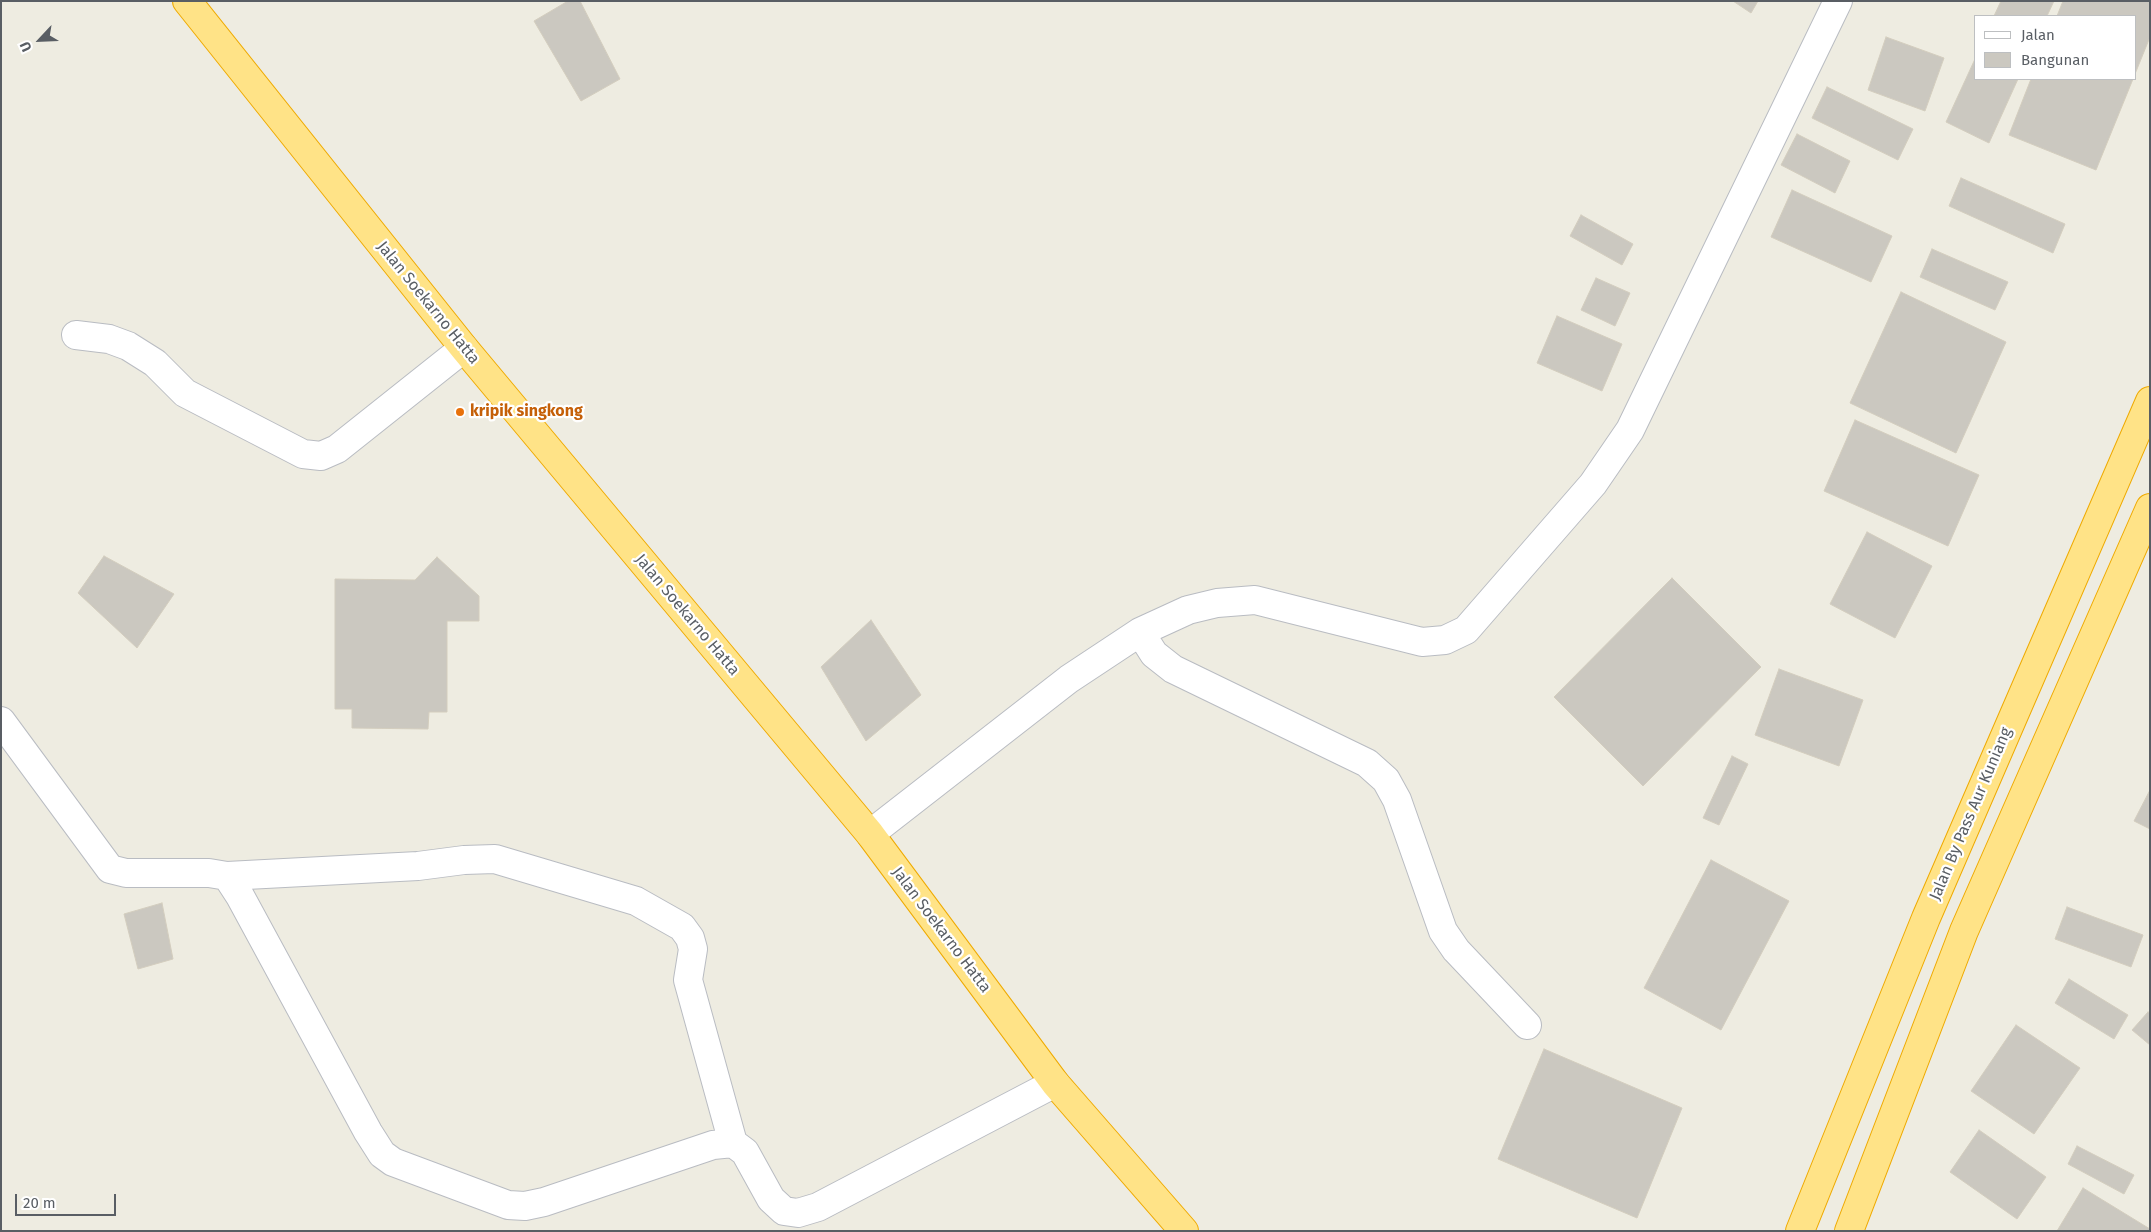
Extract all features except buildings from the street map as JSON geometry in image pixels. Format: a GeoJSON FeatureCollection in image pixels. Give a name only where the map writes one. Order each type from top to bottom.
{"type":"FeatureCollection","features":[{"type":"Feature","properties":{"kind":"highway","name":"Jalan Soekarno Hatta"},"geometry":{"type":"LineString","coordinates":[[187,1],[464,348],[870,834],[1055,1083],[1184,1231]]}},
{"type":"Feature","properties":{"kind":"highway","name":"Jalan By Pass Aur Kuniang"},"geometry":{"type":"LineString","coordinates":[[1800,1231],[1926,918],[2150,401]]}},
{"type":"Feature","properties":{"kind":"highway"},"geometry":{"type":"LineString","coordinates":[[1856,1228],[1964,931],[2150,508]]}},
{"type":"Feature","properties":{"kind":"highway"},"geometry":{"type":"LineString","coordinates":[[1926,918],[1964,931]]}},
{"type":"Feature","properties":{"kind":"street"},"geometry":{"type":"LineString","coordinates":[[870,834],[1069,679],[1140,632],[1188,610],[1216,603],[1255,600],[1422,642],[1445,640],[1466,630],[1593,484],[1630,430],[1838,1]]}},
{"type":"Feature","properties":{"kind":"street"},"geometry":{"type":"LineString","coordinates":[[76,335],[109,340],[128,346],[156,363],[185,393],[303,454],[321,456],[336,450],[464,348]]}},
{"type":"Feature","properties":{"kind":"street"},"geometry":{"type":"LineString","coordinates":[[1140,632],[1154,654],[1173,669],[1367,764],[1386,780],[1397,800],[1443,931],[1456,950],[1527,1025]]}},
{"type":"Feature","properties":{"kind":"street"},"geometry":{"type":"LineString","coordinates":[[1,721],[110,869],[126,873],[209,873],[227,876],[418,866],[464,860],[495,859],[636,901],[682,927],[690,938],[693,949],[688,980],[733,1143],[745,1152],[771,1200],[784,1211],[798,1213],[818,1208],[1055,1083]]}},
{"type":"Feature","properties":{"kind":"street"},"geometry":{"type":"LineString","coordinates":[[227,876],[240,896],[368,1132],[382,1154],[393,1162],[508,1205],[525,1206],[544,1202],[713,1145],[733,1143]]}},
{"type":"Feature","properties":{"kind":"place","name":"kripik singkong"},"geometry":{"type":"Point","coordinates":[460,412]}}]}
